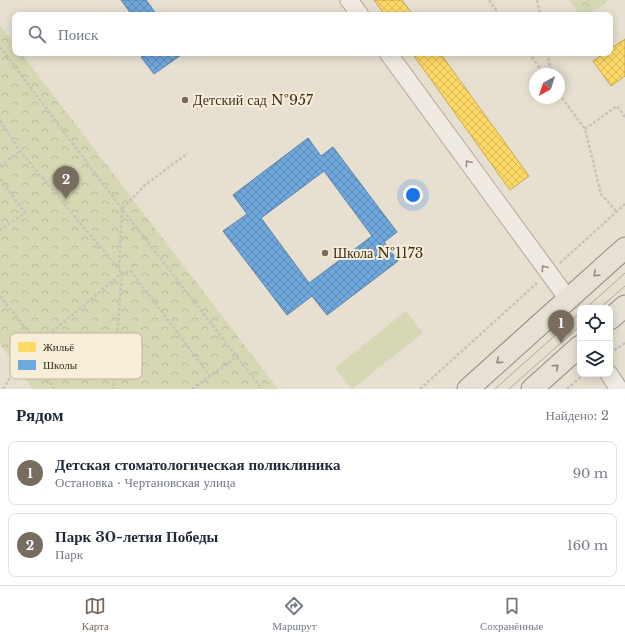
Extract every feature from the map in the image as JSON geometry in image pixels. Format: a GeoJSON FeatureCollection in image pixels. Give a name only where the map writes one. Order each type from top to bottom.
{"type":"FeatureCollection","features":[{"type":"Feature","properties":{"kind":"main road"},"geometry":{"type":"LineString","coordinates":[[468,389],[625,248]]}},
{"type":"Feature","properties":{"kind":"main road"},"geometry":{"type":"LineString","coordinates":[[613,316],[625,306]]}},
{"type":"Feature","properties":{"kind":"main road"},"geometry":{"type":"LineString","coordinates":[[532,389],[577,349]]}},
{"type":"Feature","properties":{"kind":"lane"},"geometry":{"type":"LineString","coordinates":[[349,0],[358,12]]}},
{"type":"Feature","properties":{"kind":"lane"},"geometry":{"type":"LineString","coordinates":[[390,56],[568,300]]}},
{"type":"Feature","properties":{"kind":"path"},"geometry":{"type":"LineString","coordinates":[[489,0],[498,12]]}},
{"type":"Feature","properties":{"kind":"path"},"geometry":{"type":"LineString","coordinates":[[537,0],[539,12]]}},
{"type":"Feature","properties":{"kind":"path"},"geometry":{"type":"LineString","coordinates":[[0,47],[122,209],[262,389]]}},
{"type":"Feature","properties":{"kind":"path"},"geometry":{"type":"LineString","coordinates":[[531,56],[540,68]]}},
{"type":"Feature","properties":{"kind":"path"},"geometry":{"type":"LineString","coordinates":[[549,56],[551,68]]}},
{"type":"Feature","properties":{"kind":"path"},"geometry":{"type":"LineString","coordinates":[[565,102],[585,129],[601,194],[616,212]]}},
{"type":"Feature","properties":{"kind":"path"},"geometry":{"type":"LineString","coordinates":[[585,129],[617,106],[625,117]]}},
{"type":"Feature","properties":{"kind":"path"},"geometry":{"type":"LineString","coordinates":[[0,121],[20,151],[122,273],[117,333]]}},
{"type":"Feature","properties":{"kind":"path"},"geometry":{"type":"LineString","coordinates":[[0,166],[20,151]]}},
{"type":"Feature","properties":{"kind":"path"},"geometry":{"type":"LineString","coordinates":[[118,268],[122,209],[145,185],[188,153]]}},
{"type":"Feature","properties":{"kind":"path"},"geometry":{"type":"LineString","coordinates":[[0,179],[25,213],[0,230]]}},
{"type":"Feature","properties":{"kind":"path"},"geometry":{"type":"LineString","coordinates":[[420,389],[625,204]]}},
{"type":"Feature","properties":{"kind":"path"},"geometry":{"type":"LineString","coordinates":[[51,333],[122,273],[131,271],[210,376]]}},
{"type":"Feature","properties":{"kind":"path"},"geometry":{"type":"LineString","coordinates":[[0,296],[29,333]]}},
{"type":"Feature","properties":{"kind":"path"},"geometry":{"type":"LineString","coordinates":[[613,351],[625,343]]}},
{"type":"Feature","properties":{"kind":"path"},"geometry":{"type":"LineString","coordinates":[[192,389],[238,357]]}},
{"type":"Feature","properties":{"kind":"path"},"geometry":{"type":"LineString","coordinates":[[2,389],[10,377]]}},
{"type":"Feature","properties":{"kind":"path"},"geometry":{"type":"LineString","coordinates":[[567,389],[581,377]]}},
{"type":"Feature","properties":{"kind":"path"},"geometry":{"type":"LineString","coordinates":[[47,379],[55,389]]}},
{"type":"Feature","properties":{"kind":"path"},"geometry":{"type":"LineString","coordinates":[[113,389],[114,379]]}},
{"type":"Feature","properties":{"kind":"green space"},"geometry":{"type":"Polygon","coordinates":[[[569,0],[609,0],[592,12],[578,12],[569,0]]]}},
{"type":"Feature","properties":{"kind":"green space"},"geometry":{"type":"Polygon","coordinates":[[[0,25],[12,41],[12,56],[23,56],[278,389],[33,389],[26,379],[142,379],[142,333],[10,333],[10,358],[0,344],[0,25]]]}},
{"type":"Feature","properties":{"kind":"green space"},"geometry":{"type":"Polygon","coordinates":[[[406,311],[423,333],[352,389],[335,368],[406,311]]]}},
{"type":"Feature","properties":{"kind":"building: Жильё"},"geometry":{"type":"Polygon","coordinates":[[[374,0],[402,0],[411,12],[383,12],[374,0]]]}},
{"type":"Feature","properties":{"kind":"building: Жильё"},"geometry":{"type":"Polygon","coordinates":[[[625,39],[625,76],[611,86],[593,61],[600,56],[613,56],[613,47],[625,39]]]}},
{"type":"Feature","properties":{"kind":"building: Жильё"},"geometry":{"type":"Polygon","coordinates":[[[414,56],[442,56],[529,176],[510,190],[414,56]]]}},
{"type":"Feature","properties":{"kind":"building: Школы"},"geometry":{"type":"Polygon","coordinates":[[[121,0],[146,0],[155,12],[130,12],[121,0]]]}},
{"type":"Feature","properties":{"kind":"building: Школы"},"geometry":{"type":"Polygon","coordinates":[[[142,56],[180,56],[154,74],[141,57],[142,56]]]}},
{"type":"Feature","properties":{"kind":"building: Школы"},"geometry":{"type":"Polygon","coordinates":[[[308,138],[321,156],[333,147],[397,232],[384,242],[398,261],[327,315],[312,296],[287,315],[223,231],[247,214],[233,195],[308,138]],[[324,171],[261,218],[309,283],[372,236],[324,171]]]}},
{"type":"Feature","properties":{"kind":"tram line"},"geometry":{"type":"LineString","coordinates":[[589,305],[625,273]]}},
{"type":"Feature","properties":{"kind":"tram line"},"geometry":{"type":"LineString","coordinates":[[603,305],[625,286]]}},
{"type":"Feature","properties":{"kind":"tram line"},"geometry":{"type":"LineString","coordinates":[[495,389],[577,316]]}},
{"type":"Feature","properties":{"kind":"tram line"},"geometry":{"type":"LineString","coordinates":[[509,389],[577,329]]}},
{"type":"Feature","properties":{"kind":"place","name":"Детский сад №957"},"geometry":{"type":"Point","coordinates":[185,100]}},
{"type":"Feature","properties":{"kind":"place","name":"Парк 30-летия Победы"},"geometry":{"type":"Point","coordinates":[66,199]}},
{"type":"Feature","properties":{"kind":"place","name":"Школа №1173"},"geometry":{"type":"Point","coordinates":[325,253]}},
{"type":"Feature","properties":{"kind":"place","name":"Детская стоматологическая поликлиника"},"geometry":{"type":"Point","coordinates":[561,343]}}]}
